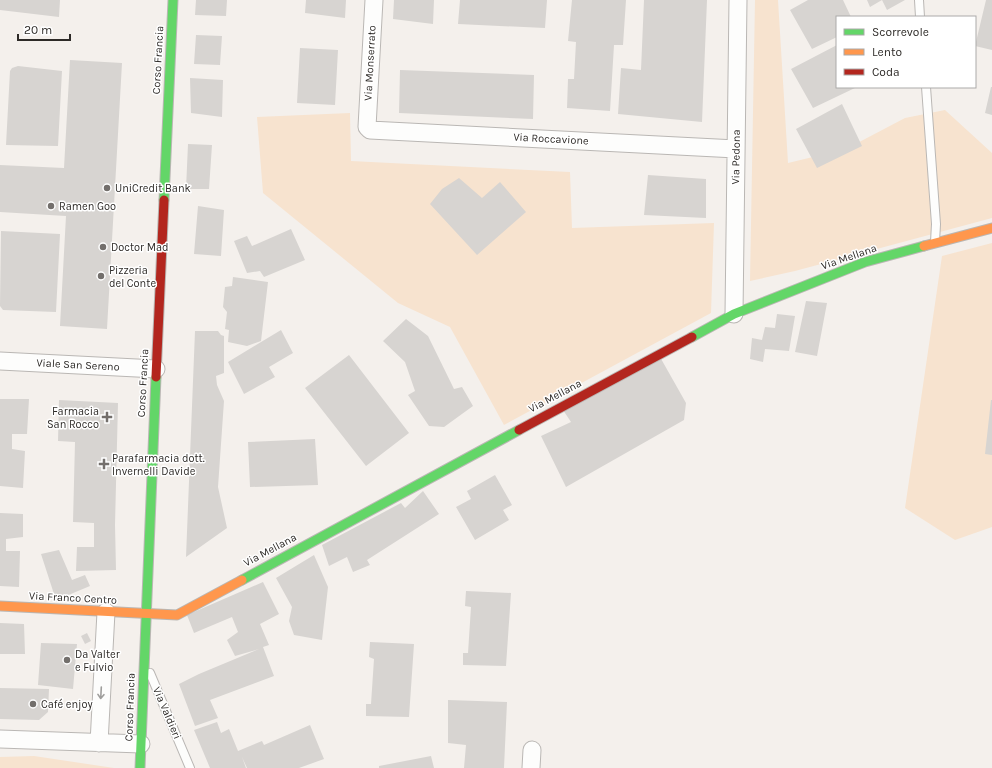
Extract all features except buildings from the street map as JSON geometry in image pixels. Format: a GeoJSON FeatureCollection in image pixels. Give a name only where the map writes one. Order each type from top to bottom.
{"type":"FeatureCollection","features":[{"type":"Feature","properties":{"kind":"street","name":"Corso Francia"},"geometry":{"type":"LineString","coordinates":[[140,768],[145,614],[173,0]]}},
{"type":"Feature","properties":{"kind":"street","name":"Via Monserrato"},"geometry":{"type":"LineString","coordinates":[[367,127],[374,0]]}},
{"type":"Feature","properties":{"kind":"street","name":"Via Pedona"},"geometry":{"type":"LineString","coordinates":[[734,314],[738,0]]}},
{"type":"Feature","properties":{"kind":"street","name":"Via Roccavione"},"geometry":{"type":"LineString","coordinates":[[367,127],[370,130],[736,148]]}},
{"type":"Feature","properties":{"kind":"street","name":"Via Mellana"},"geometry":{"type":"LineString","coordinates":[[145,614],[177,615],[734,314],[865,262],[992,228]]}},
{"type":"Feature","properties":{"kind":"street","name":"Viale San Sereno"},"geometry":{"type":"LineString","coordinates":[[0,361],[156,369]]}},
{"type":"Feature","properties":{"kind":"street","name":"Via Franco Centro"},"geometry":{"type":"LineString","coordinates":[[0,606],[145,614]]}},
{"type":"Feature","properties":{"kind":"street"},"geometry":{"type":"LineString","coordinates":[[99,743],[106,612]]}},
{"type":"Feature","properties":{"kind":"street"},"geometry":{"type":"LineString","coordinates":[[0,739],[141,744]]}},
{"type":"Feature","properties":{"kind":"street"},"geometry":{"type":"LineString","coordinates":[[531,768],[532,750]]}},
{"type":"Feature","properties":{"kind":"lane"},"geometry":{"type":"LineString","coordinates":[[919,0],[920,16]]}},
{"type":"Feature","properties":{"kind":"lane"},"geometry":{"type":"LineString","coordinates":[[926,88],[936,224],[935,244]]}},
{"type":"Feature","properties":{"kind":"lane","name":"Via Valdieri"},"geometry":{"type":"LineString","coordinates":[[144,658],[190,768]]}},
{"type":"Feature","properties":{"kind":"shaded area"},"geometry":{"type":"Polygon","coordinates":[[[755,0],[778,0],[788,163],[846,149],[905,118],[945,110],[992,153],[992,218],[795,271],[750,281],[755,0]]]}},
{"type":"Feature","properties":{"kind":"shaded area"},"geometry":{"type":"Polygon","coordinates":[[[350,113],[351,161],[570,172],[572,228],[714,223],[711,313],[504,425],[450,327],[398,303],[263,193],[257,117],[350,113]]]}},
{"type":"Feature","properties":{"kind":"shaded area"},"geometry":{"type":"Polygon","coordinates":[[[992,243],[992,527],[955,540],[905,508],[942,256],[992,243]]]}},
{"type":"Feature","properties":{"kind":"shaded area"},"geometry":{"type":"Polygon","coordinates":[[[34,756],[114,768],[0,768],[0,757],[34,756]]]}},
{"type":"Feature","properties":{"kind":"traffic: fast"},"geometry":{"type":"LineString","coordinates":[[164,200],[173,0]]}},
{"type":"Feature","properties":{"kind":"traffic: fast"},"geometry":{"type":"LineString","coordinates":[[692,337],[734,314],[865,262],[924,246]]}},
{"type":"Feature","properties":{"kind":"traffic: fast"},"geometry":{"type":"LineString","coordinates":[[140,768],[156,377]]}},
{"type":"Feature","properties":{"kind":"traffic: fast"},"geometry":{"type":"LineString","coordinates":[[242,580],[519,430]]}},
{"type":"Feature","properties":{"kind":"traffic: slow"},"geometry":{"type":"LineString","coordinates":[[924,246],[992,228]]}},
{"type":"Feature","properties":{"kind":"traffic: slow"},"geometry":{"type":"LineString","coordinates":[[0,606],[177,615],[242,580]]}},
{"type":"Feature","properties":{"kind":"traffic: jam"},"geometry":{"type":"LineString","coordinates":[[156,377],[164,200]]}},
{"type":"Feature","properties":{"kind":"traffic: jam"},"geometry":{"type":"LineString","coordinates":[[519,430],[692,337]]}},
{"type":"Feature","properties":{"kind":"place","name":"UniCredit Bank"},"geometry":{"type":"Point","coordinates":[107,188]}},
{"type":"Feature","properties":{"kind":"place","name":"Ramen Goo"},"geometry":{"type":"Point","coordinates":[51,206]}},
{"type":"Feature","properties":{"kind":"place","name":"Doctor Mad"},"geometry":{"type":"Point","coordinates":[103,247]}},
{"type":"Feature","properties":{"kind":"place","name":"Pizzeria del Conte"},"geometry":{"type":"Point","coordinates":[101,276]}},
{"type":"Feature","properties":{"kind":"place","name":"Farmacia San Rocco"},"geometry":{"type":"Point","coordinates":[107,417]}},
{"type":"Feature","properties":{"kind":"place","name":"Parafarmacia dott. Invernelli Davide"},"geometry":{"type":"Point","coordinates":[104,464]}},
{"type":"Feature","properties":{"kind":"place","name":"Da Valter e Fulvio"},"geometry":{"type":"Point","coordinates":[67,660]}},
{"type":"Feature","properties":{"kind":"place","name":"Café enjoy"},"geometry":{"type":"Point","coordinates":[33,704]}}]}
